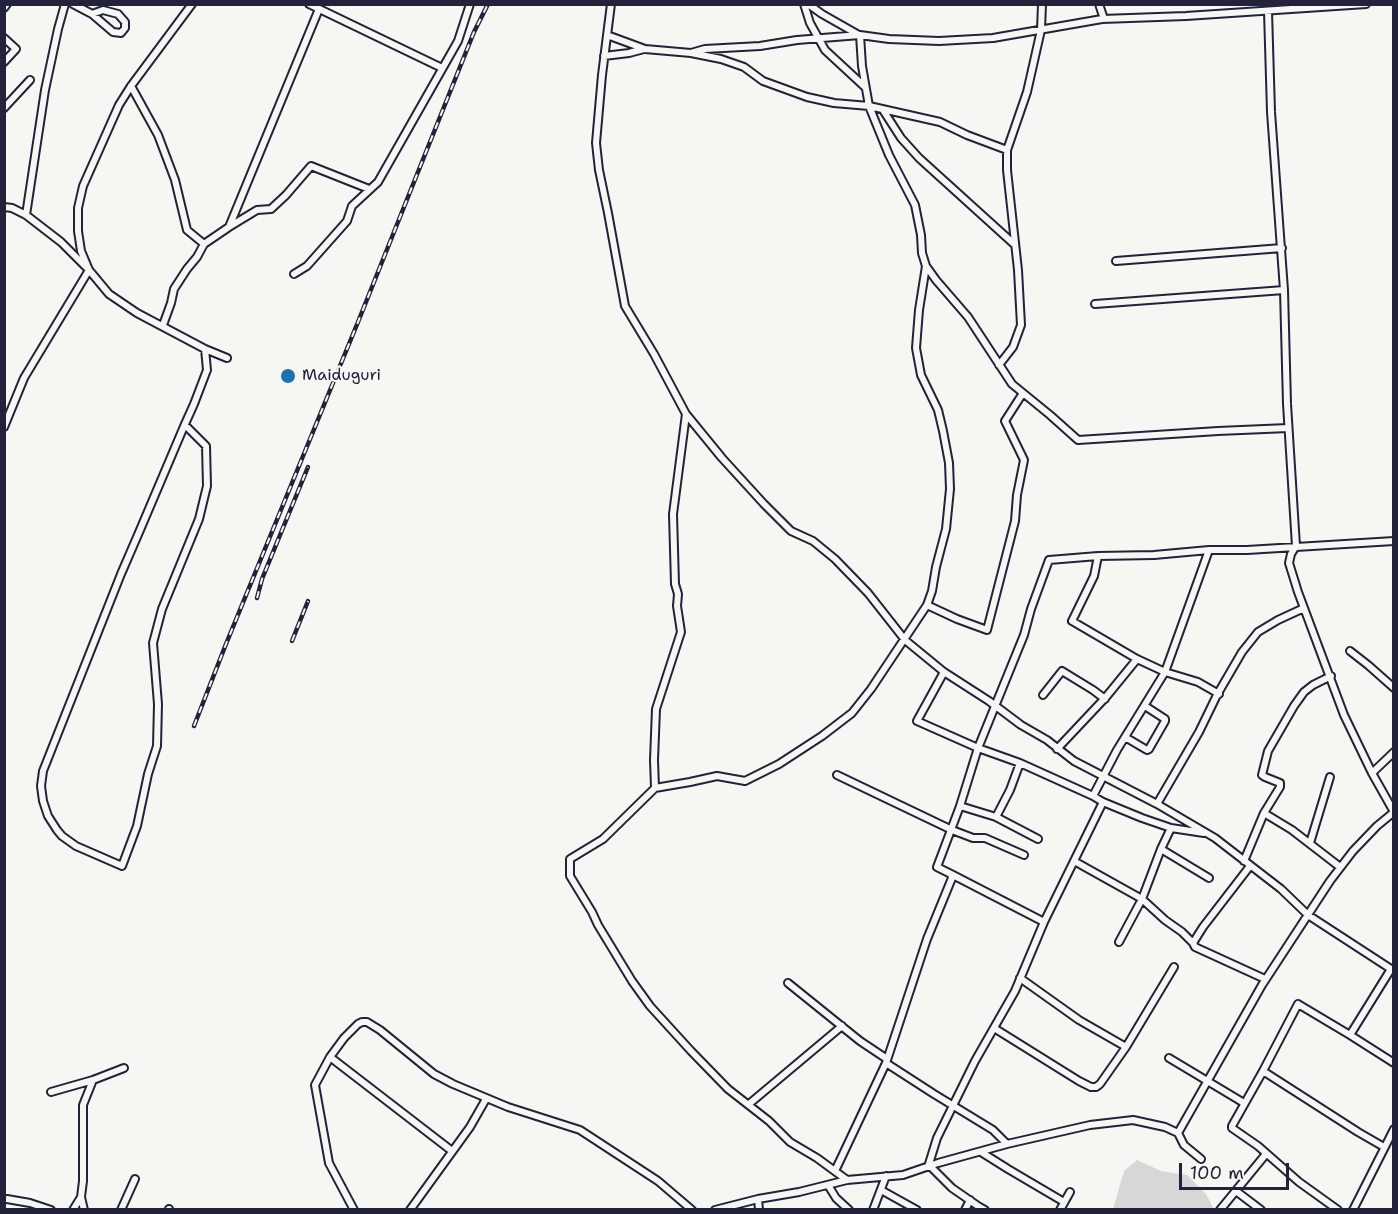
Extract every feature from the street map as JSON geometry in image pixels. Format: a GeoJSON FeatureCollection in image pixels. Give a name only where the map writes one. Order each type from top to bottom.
{"type":"FeatureCollection","features":[{"type":"Feature","properties":{"kind":"street"},"geometry":{"type":"LineString","coordinates":[[26,215],[45,90],[65,4]]}},
{"type":"Feature","properties":{"kind":"street"},"geometry":{"type":"LineString","coordinates":[[73,4],[92,14],[113,32],[121,33],[125,28],[125,22],[118,14],[103,10],[92,14]]}},
{"type":"Feature","properties":{"kind":"street"},"geometry":{"type":"LineString","coordinates":[[89,270],[81,251],[77,220],[83,186],[119,105],[192,4]]}},
{"type":"Feature","properties":{"kind":"street"},"geometry":{"type":"LineString","coordinates":[[309,4],[442,68]]}},
{"type":"Feature","properties":{"kind":"street"},"geometry":{"type":"LineString","coordinates":[[294,274],[307,266],[347,221],[352,206],[378,182],[458,41],[470,4]]}},
{"type":"Feature","properties":{"kind":"street"},"geometry":{"type":"LineString","coordinates":[[611,4],[596,143],[599,170],[626,306],[686,414],[764,504],[791,531],[813,541],[835,559],[868,593],[904,640],[944,672],[1021,725],[1047,740],[1074,761],[1207,833],[1281,889],[1308,915],[1392,970],[1350,1035]]}},
{"type":"Feature","properties":{"kind":"street"},"geometry":{"type":"LineString","coordinates":[[806,4],[860,35]]}},
{"type":"Feature","properties":{"kind":"street"},"geometry":{"type":"LineString","coordinates":[[806,4],[810,23],[825,50],[866,88]]}},
{"type":"Feature","properties":{"kind":"street"},"geometry":{"type":"LineString","coordinates":[[999,365],[1013,347],[1021,325],[1007,150],[1027,92],[1041,30],[1042,4]]}},
{"type":"Feature","properties":{"kind":"street"},"geometry":{"type":"LineString","coordinates":[[1099,4],[1104,19]]}},
{"type":"Feature","properties":{"kind":"street"},"geometry":{"type":"LineString","coordinates":[[691,53],[705,49],[760,46],[797,40],[860,35],[939,41],[993,38],[1104,19],[1366,4]]}},
{"type":"Feature","properties":{"kind":"street"},"geometry":{"type":"LineString","coordinates":[[229,227],[319,9]]}},
{"type":"Feature","properties":{"kind":"street"},"geometry":{"type":"LineString","coordinates":[[1178,1132],[1265,979],[1340,867],[1377,826],[1394,812],[1344,715],[1289,563],[1296,546],[1288,428],[1282,248],[1271,112],[1268,11]]}},
{"type":"Feature","properties":{"kind":"street"},"geometry":{"type":"LineString","coordinates":[[607,35],[645,49],[691,53],[737,64],[762,81],[807,97],[834,104],[869,106],[940,122],[1007,150]]}},
{"type":"Feature","properties":{"kind":"street"},"geometry":{"type":"LineString","coordinates":[[860,35],[862,66],[869,106],[889,155],[915,205],[926,266],[968,317],[1012,384],[1078,440],[1218,430],[1288,428]]}},
{"type":"Feature","properties":{"kind":"street"},"geometry":{"type":"LineString","coordinates":[[4,38],[16,49],[4,62]]}},
{"type":"Feature","properties":{"kind":"street"},"geometry":{"type":"LineString","coordinates":[[604,56],[629,54],[645,49]]}},
{"type":"Feature","properties":{"kind":"street"},"geometry":{"type":"LineString","coordinates":[[4,108],[30,80]]}},
{"type":"Feature","properties":{"kind":"street"},"geometry":{"type":"LineString","coordinates":[[131,86],[158,135],[175,180],[187,230],[204,244]]}},
{"type":"Feature","properties":{"kind":"street"},"geometry":{"type":"LineString","coordinates":[[884,110],[901,138],[919,158],[1014,244]]}},
{"type":"Feature","properties":{"kind":"street"},"geometry":{"type":"LineString","coordinates":[[163,325],[174,289],[204,244],[257,210],[271,208],[286,195],[311,166],[369,189]]}},
{"type":"Feature","properties":{"kind":"street"},"geometry":{"type":"LineString","coordinates":[[4,207],[26,215],[61,242],[117,300],[205,349],[227,358]]}},
{"type":"Feature","properties":{"kind":"street"},"geometry":{"type":"LineString","coordinates":[[1116,261],[1282,248]]}},
{"type":"Feature","properties":{"kind":"street"},"geometry":{"type":"LineString","coordinates":[[847,1180],[818,1158],[790,1142],[769,1121],[728,1089],[650,1005],[632,981],[570,876],[570,859],[603,839],[655,788],[717,776],[745,781],[779,764],[822,736],[852,713],[927,606],[946,528],[950,489],[949,463],[938,410],[921,375],[916,348],[926,266]]}},
{"type":"Feature","properties":{"kind":"street"},"geometry":{"type":"LineString","coordinates":[[4,426],[24,378],[89,270]]}},
{"type":"Feature","properties":{"kind":"street"},"geometry":{"type":"LineString","coordinates":[[1095,304],[1284,290]]}},
{"type":"Feature","properties":{"kind":"street"},"geometry":{"type":"LineString","coordinates":[[184,425],[206,446],[207,486],[199,519],[162,609],[153,643],[158,704],[157,747],[148,774],[137,826],[122,866],[76,846],[62,836],[45,809],[42,794],[43,771],[121,574],[207,370],[205,349]]}},
{"type":"Feature","properties":{"kind":"street"},"geometry":{"type":"LineString","coordinates":[[927,606],[987,630],[1008,541],[1015,521],[1017,495],[1024,460],[1005,421],[1023,393]]}},
{"type":"Feature","properties":{"kind":"street"},"geometry":{"type":"LineString","coordinates":[[655,788],[656,709],[681,632],[675,584],[673,514],[686,414]]}},
{"type":"Feature","properties":{"kind":"street"},"geometry":{"type":"LineString","coordinates":[[1044,922],[937,867],[952,830],[978,748],[1024,635],[1049,560],[1394,541]]}},
{"type":"Feature","properties":{"kind":"street"},"geometry":{"type":"LineString","coordinates":[[1093,796],[1102,776],[1165,672],[1209,550]]}},
{"type":"Feature","properties":{"kind":"street"},"geometry":{"type":"LineString","coordinates":[[1098,556],[1094,576],[1072,621],[1137,659],[1165,672],[1192,680],[1219,694]]}},
{"type":"Feature","properties":{"kind":"street"},"geometry":{"type":"LineString","coordinates":[[1157,804],[1242,652],[1258,632],[1304,608]]}},
{"type":"Feature","properties":{"kind":"street"},"geometry":{"type":"LineString","coordinates":[[1350,651],[1394,688]]}},
{"type":"Feature","properties":{"kind":"street"},"geometry":{"type":"LineString","coordinates":[[1057,749],[1105,699],[1137,659]]}},
{"type":"Feature","properties":{"kind":"street"},"geometry":{"type":"LineString","coordinates":[[1043,695],[1062,671],[1105,699]]}},
{"type":"Feature","properties":{"kind":"street"},"geometry":{"type":"LineString","coordinates":[[944,672],[917,721],[978,748],[1020,763],[1103,802],[1172,828],[1207,833]]}},
{"type":"Feature","properties":{"kind":"street"},"geometry":{"type":"LineString","coordinates":[[1244,861],[1264,813],[1280,787],[1280,783],[1262,775],[1268,751],[1304,692],[1331,676]]}},
{"type":"Feature","properties":{"kind":"street"},"geometry":{"type":"LineString","coordinates":[[1125,737],[1149,749],[1165,719],[1145,706]]}},
{"type":"Feature","properties":{"kind":"street"},"geometry":{"type":"LineString","coordinates":[[1372,773],[1394,752]]}},
{"type":"Feature","properties":{"kind":"street"},"geometry":{"type":"LineString","coordinates":[[996,817],[1010,790],[1020,763]]}},
{"type":"Feature","properties":{"kind":"street"},"geometry":{"type":"LineString","coordinates":[[837,775],[952,830],[973,838],[985,838],[1024,855]]}},
{"type":"Feature","properties":{"kind":"street"},"geometry":{"type":"LineString","coordinates":[[1310,843],[1330,777]]}},
{"type":"Feature","properties":{"kind":"street"},"geometry":{"type":"LineString","coordinates":[[929,1166],[938,1138],[1015,991],[1044,922],[1103,802]]}},
{"type":"Feature","properties":{"kind":"street"},"geometry":{"type":"LineString","coordinates":[[960,806],[996,817],[1038,839]]}},
{"type":"Feature","properties":{"kind":"street"},"geometry":{"type":"LineString","coordinates":[[1264,813],[1310,843],[1340,867]]}},
{"type":"Feature","properties":{"kind":"street"},"geometry":{"type":"LineString","coordinates":[[1119,942],[1142,899],[1161,849],[1172,828]]}},
{"type":"Feature","properties":{"kind":"street"},"geometry":{"type":"LineString","coordinates":[[1161,849],[1209,878]]}},
{"type":"Feature","properties":{"kind":"street"},"geometry":{"type":"LineString","coordinates":[[1074,861],[1142,899],[1182,932],[1194,943],[1195,947],[1265,979]]}},
{"type":"Feature","properties":{"kind":"street"},"geometry":{"type":"LineString","coordinates":[[1194,943],[1203,927],[1250,866]]}},
{"type":"Feature","properties":{"kind":"street"},"geometry":{"type":"LineString","coordinates":[[835,1171],[886,1061],[927,939],[952,878],[951,874]]}},
{"type":"Feature","properties":{"kind":"street"},"geometry":{"type":"LineString","coordinates":[[994,1028],[1091,1087],[1096,1087],[1126,1047],[1174,967]]}},
{"type":"Feature","properties":{"kind":"street"},"geometry":{"type":"LineString","coordinates":[[1020,978],[1078,1020],[1126,1047]]}},
{"type":"Feature","properties":{"kind":"street"},"geometry":{"type":"LineString","coordinates":[[788,983],[886,1061],[933,1094],[993,1130],[1006,1144]]}},
{"type":"Feature","properties":{"kind":"street"},"geometry":{"type":"LineString","coordinates":[[1338,1209],[1299,1182],[1232,1127],[1298,1004],[1394,1063]]}},
{"type":"Feature","properties":{"kind":"street"},"geometry":{"type":"LineString","coordinates":[[354,1209],[330,1163],[315,1085],[330,1057],[344,1038],[357,1024],[362,1022],[367,1022],[380,1030],[434,1074],[453,1084],[486,1099],[580,1130],[658,1181],[692,1209]]}},
{"type":"Feature","properties":{"kind":"street"},"geometry":{"type":"LineString","coordinates":[[749,1104],[842,1026]]}},
{"type":"Feature","properties":{"kind":"street"},"geometry":{"type":"LineString","coordinates":[[330,1057],[452,1151]]}},
{"type":"Feature","properties":{"kind":"street"},"geometry":{"type":"LineString","coordinates":[[1169,1058],[1244,1103]]}},
{"type":"Feature","properties":{"kind":"street"},"geometry":{"type":"LineString","coordinates":[[51,1092],[124,1068]]}},
{"type":"Feature","properties":{"kind":"street"},"geometry":{"type":"LineString","coordinates":[[1263,1071],[1384,1147]]}},
{"type":"Feature","properties":{"kind":"street"},"geometry":{"type":"LineString","coordinates":[[84,1209],[81,1197],[83,1105],[93,1080]]}},
{"type":"Feature","properties":{"kind":"street"},"geometry":{"type":"LineString","coordinates":[[410,1209],[470,1127],[486,1099]]}},
{"type":"Feature","properties":{"kind":"street"},"geometry":{"type":"LineString","coordinates":[[715,1209],[847,1180],[903,1175],[1006,1144],[1090,1125],[1133,1120],[1178,1132],[1184,1145],[1201,1159]]}},
{"type":"Feature","properties":{"kind":"street"},"geometry":{"type":"LineString","coordinates":[[1353,1209],[1394,1129]]}},
{"type":"Feature","properties":{"kind":"street"},"geometry":{"type":"LineString","coordinates":[[981,1152],[1064,1202]]}},
{"type":"Feature","properties":{"kind":"street"},"geometry":{"type":"LineString","coordinates":[[1220,1209],[1266,1154]]}},
{"type":"Feature","properties":{"kind":"street"},"geometry":{"type":"LineString","coordinates":[[929,1166],[952,1188],[985,1209]]}},
{"type":"Feature","properties":{"kind":"street"},"geometry":{"type":"LineString","coordinates":[[873,1209],[886,1176]]}},
{"type":"Feature","properties":{"kind":"street"},"geometry":{"type":"LineString","coordinates":[[122,1209],[135,1179]]}},
{"type":"Feature","properties":{"kind":"street"},"geometry":{"type":"LineString","coordinates":[[828,1185],[836,1198],[849,1209]]}},
{"type":"Feature","properties":{"kind":"street"},"geometry":{"type":"LineString","coordinates":[[881,1190],[917,1209]]}},
{"type":"Feature","properties":{"kind":"street"},"geometry":{"type":"LineString","coordinates":[[1236,1191],[1261,1209]]}},
{"type":"Feature","properties":{"kind":"street"},"geometry":{"type":"LineString","coordinates":[[1060,1209],[1070,1192]]}},
{"type":"Feature","properties":{"kind":"street"},"geometry":{"type":"LineString","coordinates":[[73,1209],[81,1197]]}},
{"type":"Feature","properties":{"kind":"street"},"geometry":{"type":"LineString","coordinates":[[7,1199],[51,1209]]}},
{"type":"Feature","properties":{"kind":"street"},"geometry":{"type":"LineString","coordinates":[[758,1199],[759,1209]]}},
{"type":"Feature","properties":{"kind":"street"},"geometry":{"type":"LineString","coordinates":[[965,1209],[970,1200]]}},
{"type":"Feature","properties":{"kind":"shaded area"},"geometry":{"type":"Polygon","coordinates":[[[1137,1160],[1161,1171],[1187,1175],[1206,1194],[1214,1209],[1113,1209],[1124,1171],[1137,1160]]]}},
{"type":"Feature","properties":{"kind":"railway"},"geometry":{"type":"LineString","coordinates":[[194,726],[474,32],[488,4]]}},
{"type":"Feature","properties":{"kind":"railway"},"geometry":{"type":"LineString","coordinates":[[257,598],[262,579],[308,467]]}},
{"type":"Feature","properties":{"kind":"railway"},"geometry":{"type":"LineString","coordinates":[[292,641],[308,601]]}},
{"type":"Feature","properties":{"kind":"place","name":"Maiduguri"},"geometry":{"type":"Point","coordinates":[288,376]}}]}
